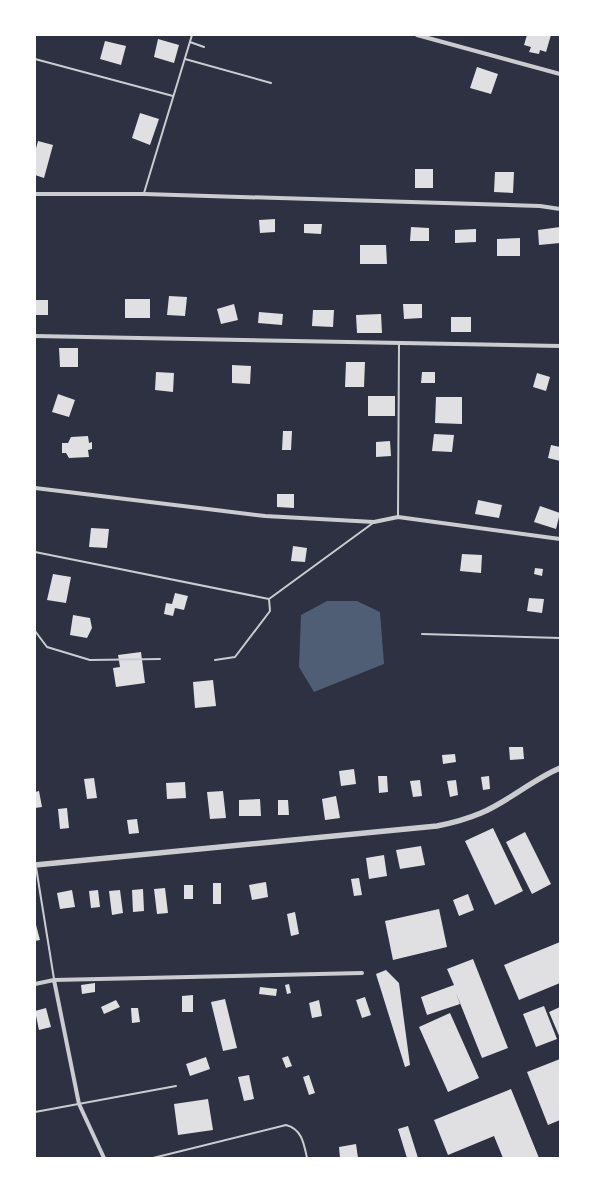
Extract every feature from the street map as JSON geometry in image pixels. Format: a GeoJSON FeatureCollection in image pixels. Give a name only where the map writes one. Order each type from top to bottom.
{"type":"FeatureCollection","features":[{"type":"Feature","properties":{"kind":"street"},"geometry":{"type":"LineString","coordinates":[[417,35],[560,74]]}},
{"type":"Feature","properties":{"kind":"street"},"geometry":{"type":"LineString","coordinates":[[35,194],[144,194],[532,205],[560,209]]}},
{"type":"Feature","properties":{"kind":"street"},"geometry":{"type":"LineString","coordinates":[[35,336],[560,346]]}},
{"type":"Feature","properties":{"kind":"street"},"geometry":{"type":"LineString","coordinates":[[35,488],[265,516],[374,522],[398,517],[560,540]]}},
{"type":"Feature","properties":{"kind":"street"},"geometry":{"type":"LineString","coordinates":[[35,865],[437,826],[461,821],[483,812],[544,775],[560,768]]}},
{"type":"Feature","properties":{"kind":"street"},"geometry":{"type":"LineString","coordinates":[[35,984],[54,980],[362,973]]}},
{"type":"Feature","properties":{"kind":"street"},"geometry":{"type":"LineString","coordinates":[[54,980],[79,1104],[104,1158]]}},
{"type":"Feature","properties":{"kind":"lane"},"geometry":{"type":"LineString","coordinates":[[144,194],[192,35]]}},
{"type":"Feature","properties":{"kind":"lane"},"geometry":{"type":"LineString","coordinates":[[190,42],[204,47]]}},
{"type":"Feature","properties":{"kind":"lane"},"geometry":{"type":"LineString","coordinates":[[35,59],[173,96]]}},
{"type":"Feature","properties":{"kind":"lane"},"geometry":{"type":"LineString","coordinates":[[185,59],[271,83]]}},
{"type":"Feature","properties":{"kind":"lane"},"geometry":{"type":"LineString","coordinates":[[398,342],[398,517]]}},
{"type":"Feature","properties":{"kind":"lane"},"geometry":{"type":"LineString","coordinates":[[35,552],[269,599],[374,522]]}},
{"type":"Feature","properties":{"kind":"lane"},"geometry":{"type":"LineString","coordinates":[[215,660],[235,657],[270,611],[269,599]]}},
{"type":"Feature","properties":{"kind":"lane"},"geometry":{"type":"LineString","coordinates":[[35,630],[47,647],[90,660],[160,659]]}},
{"type":"Feature","properties":{"kind":"lane"},"geometry":{"type":"LineString","coordinates":[[422,634],[560,638]]}},
{"type":"Feature","properties":{"kind":"lane"},"geometry":{"type":"LineString","coordinates":[[35,865],[54,980]]}},
{"type":"Feature","properties":{"kind":"lane"},"geometry":{"type":"LineString","coordinates":[[35,1112],[176,1086]]}},
{"type":"Feature","properties":{"kind":"lane"},"geometry":{"type":"LineString","coordinates":[[153,1158],[286,1125],[294,1129],[302,1138],[307,1158]]}},
{"type":"Feature","properties":{"kind":"water"},"geometry":{"type":"Polygon","coordinates":[[[327,601],[357,601],[380,612],[384,664],[314,692],[299,667],[301,615],[327,601]]]}},
{"type":"Feature","properties":{"kind":"building"},"geometry":{"type":"Polygon","coordinates":[[[527,35],[551,35],[546,52],[540,50],[539,54],[529,52],[531,47],[524,45],[527,35]]]}},
{"type":"Feature","properties":{"kind":"building"},"geometry":{"type":"Polygon","coordinates":[[[158,39],[179,45],[174,63],[154,57],[158,39]]]}},
{"type":"Feature","properties":{"kind":"building"},"geometry":{"type":"Polygon","coordinates":[[[105,41],[126,46],[121,65],[100,59],[105,41]]]}},
{"type":"Feature","properties":{"kind":"building"},"geometry":{"type":"Polygon","coordinates":[[[477,67],[498,74],[491,94],[470,88],[477,67]]]}},
{"type":"Feature","properties":{"kind":"building"},"geometry":{"type":"Polygon","coordinates":[[[140,113],[159,119],[150,145],[132,138],[140,113]]]}},
{"type":"Feature","properties":{"kind":"building"},"geometry":{"type":"Polygon","coordinates":[[[38,141],[53,145],[44,178],[35,175],[35,152],[38,141]]]}},
{"type":"Feature","properties":{"kind":"building"},"geometry":{"type":"Polygon","coordinates":[[[415,169],[433,169],[433,188],[415,188],[415,169]]]}},
{"type":"Feature","properties":{"kind":"building"},"geometry":{"type":"Polygon","coordinates":[[[495,172],[514,172],[513,193],[494,192],[495,172]]]}},
{"type":"Feature","properties":{"kind":"building"},"geometry":{"type":"Polygon","coordinates":[[[275,219],[275,232],[260,233],[259,220],[275,219]]]}},
{"type":"Feature","properties":{"kind":"building"},"geometry":{"type":"Polygon","coordinates":[[[304,224],[322,224],[321,234],[304,233],[304,224]]]}},
{"type":"Feature","properties":{"kind":"building"},"geometry":{"type":"Polygon","coordinates":[[[411,227],[429,228],[429,241],[410,241],[411,227]]]}},
{"type":"Feature","properties":{"kind":"building"},"geometry":{"type":"Polygon","coordinates":[[[560,227],[560,243],[539,245],[538,230],[560,227]]]}},
{"type":"Feature","properties":{"kind":"building"},"geometry":{"type":"Polygon","coordinates":[[[476,229],[476,242],[455,243],[455,230],[476,229]]]}},
{"type":"Feature","properties":{"kind":"building"},"geometry":{"type":"Polygon","coordinates":[[[520,238],[520,256],[497,256],[497,239],[520,238]]]}},
{"type":"Feature","properties":{"kind":"building"},"geometry":{"type":"Polygon","coordinates":[[[360,245],[386,245],[387,264],[360,264],[360,245]]]}},
{"type":"Feature","properties":{"kind":"building"},"geometry":{"type":"Polygon","coordinates":[[[169,296],[187,297],[185,316],[167,315],[169,296]]]}},
{"type":"Feature","properties":{"kind":"building"},"geometry":{"type":"Polygon","coordinates":[[[125,299],[150,299],[150,318],[125,318],[125,299]]]}},
{"type":"Feature","properties":{"kind":"building"},"geometry":{"type":"Polygon","coordinates":[[[35,300],[48,300],[48,315],[35,315],[35,300]]]}},
{"type":"Feature","properties":{"kind":"building"},"geometry":{"type":"Polygon","coordinates":[[[234,304],[238,320],[221,324],[217,309],[234,304]]]}},
{"type":"Feature","properties":{"kind":"building"},"geometry":{"type":"Polygon","coordinates":[[[403,304],[422,304],[422,318],[404,319],[403,304]]]}},
{"type":"Feature","properties":{"kind":"building"},"geometry":{"type":"Polygon","coordinates":[[[313,310],[334,310],[333,327],[312,326],[313,310]]]}},
{"type":"Feature","properties":{"kind":"building"},"geometry":{"type":"Polygon","coordinates":[[[259,312],[283,314],[282,325],[258,323],[259,312]]]}},
{"type":"Feature","properties":{"kind":"building"},"geometry":{"type":"Polygon","coordinates":[[[381,314],[382,333],[357,333],[356,315],[381,314]]]}},
{"type":"Feature","properties":{"kind":"building"},"geometry":{"type":"Polygon","coordinates":[[[451,317],[471,317],[471,332],[451,332],[451,317]]]}},
{"type":"Feature","properties":{"kind":"building"},"geometry":{"type":"Polygon","coordinates":[[[59,348],[78,348],[78,367],[60,367],[59,348]]]}},
{"type":"Feature","properties":{"kind":"building"},"geometry":{"type":"Polygon","coordinates":[[[346,362],[365,362],[364,387],[345,387],[346,362]]]}},
{"type":"Feature","properties":{"kind":"building"},"geometry":{"type":"Polygon","coordinates":[[[232,365],[251,366],[250,384],[232,383],[232,365]]]}},
{"type":"Feature","properties":{"kind":"building"},"geometry":{"type":"Polygon","coordinates":[[[156,372],[174,373],[173,392],[155,390],[156,372]]]}},
{"type":"Feature","properties":{"kind":"building"},"geometry":{"type":"Polygon","coordinates":[[[422,372],[435,372],[435,383],[421,383],[422,372]]]}},
{"type":"Feature","properties":{"kind":"building"},"geometry":{"type":"Polygon","coordinates":[[[537,373],[550,377],[546,391],[533,387],[537,373]]]}},
{"type":"Feature","properties":{"kind":"building"},"geometry":{"type":"Polygon","coordinates":[[[58,394],[75,400],[69,417],[52,412],[58,394]]]}},
{"type":"Feature","properties":{"kind":"building"},"geometry":{"type":"Polygon","coordinates":[[[368,396],[395,396],[395,416],[368,416],[368,396]]]}},
{"type":"Feature","properties":{"kind":"building"},"geometry":{"type":"Polygon","coordinates":[[[436,397],[462,397],[462,424],[435,423],[436,397]]]}},
{"type":"Feature","properties":{"kind":"building"},"geometry":{"type":"Polygon","coordinates":[[[283,431],[292,431],[291,450],[282,450],[283,431]]]}},
{"type":"Feature","properties":{"kind":"building"},"geometry":{"type":"Polygon","coordinates":[[[434,434],[454,435],[452,452],[432,451],[434,434]]]}},
{"type":"Feature","properties":{"kind":"building"},"geometry":{"type":"Polygon","coordinates":[[[88,436],[89,443],[92,442],[92,449],[88,450],[89,457],[69,458],[66,453],[62,453],[62,443],[68,443],[71,437],[88,436]]]}},
{"type":"Feature","properties":{"kind":"building"},"geometry":{"type":"Polygon","coordinates":[[[390,441],[391,456],[376,457],[376,442],[390,441]]]}},
{"type":"Feature","properties":{"kind":"building"},"geometry":{"type":"Polygon","coordinates":[[[551,445],[560,447],[560,461],[548,458],[551,445]]]}},
{"type":"Feature","properties":{"kind":"building"},"geometry":{"type":"Polygon","coordinates":[[[277,494],[294,494],[294,508],[277,507],[277,494]]]}},
{"type":"Feature","properties":{"kind":"building"},"geometry":{"type":"Polygon","coordinates":[[[478,500],[502,505],[499,518],[475,514],[478,500]]]}},
{"type":"Feature","properties":{"kind":"building"},"geometry":{"type":"Polygon","coordinates":[[[540,506],[560,513],[556,529],[534,522],[540,506]]]}},
{"type":"Feature","properties":{"kind":"building"},"geometry":{"type":"Polygon","coordinates":[[[91,528],[109,529],[107,548],[89,547],[91,528]]]}},
{"type":"Feature","properties":{"kind":"building"},"geometry":{"type":"Polygon","coordinates":[[[293,546],[307,548],[305,562],[291,561],[293,546]]]}},
{"type":"Feature","properties":{"kind":"building"},"geometry":{"type":"Polygon","coordinates":[[[462,554],[482,555],[481,573],[460,571],[462,554]]]}},
{"type":"Feature","properties":{"kind":"building"},"geometry":{"type":"Polygon","coordinates":[[[535,568],[543,569],[542,576],[534,574],[535,568]]]}},
{"type":"Feature","properties":{"kind":"building"},"geometry":{"type":"Polygon","coordinates":[[[53,574],[71,577],[66,603],[47,600],[53,574]]]}},
{"type":"Feature","properties":{"kind":"building"},"geometry":{"type":"Polygon","coordinates":[[[175,593],[188,596],[184,610],[175,608],[173,616],[164,614],[166,603],[172,604],[175,593]]]}},
{"type":"Feature","properties":{"kind":"building"},"geometry":{"type":"Polygon","coordinates":[[[529,598],[544,599],[542,613],[527,611],[529,598]]]}},
{"type":"Feature","properties":{"kind":"building"},"geometry":{"type":"Polygon","coordinates":[[[73,615],[90,618],[92,628],[87,638],[70,635],[73,615]]]}},
{"type":"Feature","properties":{"kind":"building"},"geometry":{"type":"Polygon","coordinates":[[[141,652],[145,683],[116,687],[113,668],[120,667],[118,655],[141,652]]]}},
{"type":"Feature","properties":{"kind":"building"},"geometry":{"type":"Polygon","coordinates":[[[213,680],[216,706],[195,708],[193,682],[213,680]]]}},
{"type":"Feature","properties":{"kind":"building"},"geometry":{"type":"Polygon","coordinates":[[[509,747],[523,747],[524,759],[510,760],[509,747]]]}},
{"type":"Feature","properties":{"kind":"building"},"geometry":{"type":"Polygon","coordinates":[[[455,754],[456,762],[443,764],[442,755],[455,754]]]}},
{"type":"Feature","properties":{"kind":"building"},"geometry":{"type":"Polygon","coordinates":[[[354,769],[356,784],[341,786],[339,771],[354,769]]]}},
{"type":"Feature","properties":{"kind":"building"},"geometry":{"type":"Polygon","coordinates":[[[378,776],[387,776],[388,792],[379,793],[378,776]]]}},
{"type":"Feature","properties":{"kind":"building"},"geometry":{"type":"Polygon","coordinates":[[[489,776],[490,789],[483,790],[481,777],[489,776]]]}},
{"type":"Feature","properties":{"kind":"building"},"geometry":{"type":"Polygon","coordinates":[[[94,778],[97,798],[87,799],[84,779],[94,778]]]}},
{"type":"Feature","properties":{"kind":"building"},"geometry":{"type":"Polygon","coordinates":[[[420,780],[422,796],[413,797],[410,781],[420,780]]]}},
{"type":"Feature","properties":{"kind":"building"},"geometry":{"type":"Polygon","coordinates":[[[456,780],[458,795],[450,797],[447,781],[456,780]]]}},
{"type":"Feature","properties":{"kind":"building"},"geometry":{"type":"Polygon","coordinates":[[[185,782],[186,798],[167,799],[166,783],[185,782]]]}},
{"type":"Feature","properties":{"kind":"building"},"geometry":{"type":"Polygon","coordinates":[[[39,791],[42,807],[35,808],[35,792],[39,791]]]}},
{"type":"Feature","properties":{"kind":"building"},"geometry":{"type":"Polygon","coordinates":[[[223,791],[226,818],[210,819],[207,792],[223,791]]]}},
{"type":"Feature","properties":{"kind":"building"},"geometry":{"type":"Polygon","coordinates":[[[336,796],[340,818],[325,820],[322,799],[336,796]]]}},
{"type":"Feature","properties":{"kind":"building"},"geometry":{"type":"Polygon","coordinates":[[[260,799],[261,816],[239,816],[239,800],[260,799]]]}},
{"type":"Feature","properties":{"kind":"building"},"geometry":{"type":"Polygon","coordinates":[[[278,800],[288,800],[289,815],[278,815],[278,800]]]}},
{"type":"Feature","properties":{"kind":"building"},"geometry":{"type":"Polygon","coordinates":[[[67,808],[69,828],[60,829],[58,809],[67,808]]]}},
{"type":"Feature","properties":{"kind":"building"},"geometry":{"type":"Polygon","coordinates":[[[137,819],[139,833],[129,834],[127,820],[137,819]]]}},
{"type":"Feature","properties":{"kind":"building"},"geometry":{"type":"Polygon","coordinates":[[[493,828],[523,891],[495,905],[465,841],[493,828]]]}},
{"type":"Feature","properties":{"kind":"building"},"geometry":{"type":"Polygon","coordinates":[[[525,832],[551,884],[532,894],[506,842],[525,832]]]}},
{"type":"Feature","properties":{"kind":"building"},"geometry":{"type":"Polygon","coordinates":[[[421,846],[425,865],[400,869],[396,850],[421,846]]]}},
{"type":"Feature","properties":{"kind":"building"},"geometry":{"type":"Polygon","coordinates":[[[384,855],[387,876],[369,879],[366,858],[384,855]]]}},
{"type":"Feature","properties":{"kind":"building"},"geometry":{"type":"Polygon","coordinates":[[[359,878],[362,895],[354,896],[351,879],[359,878]]]}},
{"type":"Feature","properties":{"kind":"building"},"geometry":{"type":"Polygon","coordinates":[[[266,882],[268,897],[252,900],[249,885],[266,882]]]}},
{"type":"Feature","properties":{"kind":"building"},"geometry":{"type":"Polygon","coordinates":[[[213,883],[221,883],[221,904],[213,904],[213,883]]]}},
{"type":"Feature","properties":{"kind":"building"},"geometry":{"type":"Polygon","coordinates":[[[184,885],[193,885],[193,899],[184,899],[184,885]]]}},
{"type":"Feature","properties":{"kind":"building"},"geometry":{"type":"Polygon","coordinates":[[[165,888],[168,913],[157,914],[154,889],[165,888]]]}},
{"type":"Feature","properties":{"kind":"building"},"geometry":{"type":"Polygon","coordinates":[[[143,889],[144,911],[133,912],[132,890],[143,889]]]}},
{"type":"Feature","properties":{"kind":"building"},"geometry":{"type":"Polygon","coordinates":[[[72,890],[75,907],[60,909],[57,893],[72,890]]]}},
{"type":"Feature","properties":{"kind":"building"},"geometry":{"type":"Polygon","coordinates":[[[98,890],[100,907],[91,908],[89,891],[98,890]]]}},
{"type":"Feature","properties":{"kind":"building"},"geometry":{"type":"Polygon","coordinates":[[[120,890],[123,913],[112,915],[109,891],[120,890]]]}},
{"type":"Feature","properties":{"kind":"building"},"geometry":{"type":"Polygon","coordinates":[[[468,894],[474,910],[459,916],[453,900],[468,894]]]}},
{"type":"Feature","properties":{"kind":"building"},"geometry":{"type":"Polygon","coordinates":[[[439,909],[447,947],[393,960],[385,921],[439,909]]]}},
{"type":"Feature","properties":{"kind":"building"},"geometry":{"type":"Polygon","coordinates":[[[295,912],[299,934],[291,936],[287,914],[295,912]]]}},
{"type":"Feature","properties":{"kind":"building"},"geometry":{"type":"Polygon","coordinates":[[[35,921],[40,940],[35,941],[35,921]]]}},
{"type":"Feature","properties":{"kind":"building"},"geometry":{"type":"Polygon","coordinates":[[[560,942],[560,983],[519,1000],[504,965],[560,942]]]}},
{"type":"Feature","properties":{"kind":"building"},"geometry":{"type":"Polygon","coordinates":[[[473,959],[508,1048],[482,1058],[456,993],[460,1004],[427,1015],[421,997],[454,985],[447,969],[473,959]]]}},
{"type":"Feature","properties":{"kind":"building"},"geometry":{"type":"Polygon","coordinates":[[[386,970],[399,983],[410,1065],[405,1067],[376,974],[386,970]]]}},
{"type":"Feature","properties":{"kind":"building"},"geometry":{"type":"Polygon","coordinates":[[[95,983],[95,992],[82,994],[81,985],[95,983]]]}},
{"type":"Feature","properties":{"kind":"building"},"geometry":{"type":"Polygon","coordinates":[[[289,984],[291,993],[287,994],[285,985],[289,984]]]}},
{"type":"Feature","properties":{"kind":"building"},"geometry":{"type":"Polygon","coordinates":[[[260,987],[277,989],[276,996],[259,994],[260,987]]]}},
{"type":"Feature","properties":{"kind":"building"},"geometry":{"type":"Polygon","coordinates":[[[193,995],[193,1012],[182,1012],[182,996],[193,995]]]}},
{"type":"Feature","properties":{"kind":"building"},"geometry":{"type":"Polygon","coordinates":[[[365,997],[371,1015],[362,1018],[356,1000],[365,997]]]}},
{"type":"Feature","properties":{"kind":"building"},"geometry":{"type":"Polygon","coordinates":[[[225,999],[237,1048],[223,1051],[211,1002],[225,999]]]}},
{"type":"Feature","properties":{"kind":"building"},"geometry":{"type":"Polygon","coordinates":[[[116,1000],[120,1007],[104,1014],[101,1007],[116,1000]]]}},
{"type":"Feature","properties":{"kind":"building"},"geometry":{"type":"Polygon","coordinates":[[[319,1000],[322,1016],[312,1018],[309,1003],[319,1000]]]}},
{"type":"Feature","properties":{"kind":"building"},"geometry":{"type":"Polygon","coordinates":[[[544,1006],[557,1039],[536,1047],[523,1014],[544,1006]]]}},
{"type":"Feature","properties":{"kind":"building"},"geometry":{"type":"Polygon","coordinates":[[[560,1007],[560,1038],[549,1012],[560,1007]]]}},
{"type":"Feature","properties":{"kind":"building"},"geometry":{"type":"Polygon","coordinates":[[[46,1008],[51,1027],[39,1030],[35,1011],[46,1008]]]}},
{"type":"Feature","properties":{"kind":"building"},"geometry":{"type":"Polygon","coordinates":[[[131,1008],[138,1008],[140,1022],[132,1023],[131,1008]]]}},
{"type":"Feature","properties":{"kind":"building"},"geometry":{"type":"Polygon","coordinates":[[[450,1013],[479,1078],[448,1092],[419,1027],[450,1013]]]}},
{"type":"Feature","properties":{"kind":"building"},"geometry":{"type":"Polygon","coordinates":[[[288,1056],[292,1066],[286,1068],[282,1058],[288,1056]]]}},
{"type":"Feature","properties":{"kind":"building"},"geometry":{"type":"Polygon","coordinates":[[[206,1057],[210,1069],[190,1076],[186,1064],[206,1057]]]}},
{"type":"Feature","properties":{"kind":"building"},"geometry":{"type":"Polygon","coordinates":[[[560,1059],[560,1120],[548,1125],[527,1072],[560,1059]]]}},
{"type":"Feature","properties":{"kind":"building"},"geometry":{"type":"Polygon","coordinates":[[[249,1075],[254,1099],[244,1101],[238,1077],[249,1075]]]}},
{"type":"Feature","properties":{"kind":"building"},"geometry":{"type":"Polygon","coordinates":[[[309,1075],[315,1093],[309,1095],[303,1077],[309,1075]]]}},
{"type":"Feature","properties":{"kind":"building"},"geometry":{"type":"Polygon","coordinates":[[[511,1089],[539,1158],[503,1158],[494,1136],[448,1155],[434,1120],[511,1089]]]}},
{"type":"Feature","properties":{"kind":"building"},"geometry":{"type":"Polygon","coordinates":[[[208,1099],[213,1130],[178,1135],[174,1104],[208,1099]]]}},
{"type":"Feature","properties":{"kind":"building"},"geometry":{"type":"Polygon","coordinates":[[[408,1126],[418,1158],[407,1158],[398,1129],[408,1126]]]}},
{"type":"Feature","properties":{"kind":"building"},"geometry":{"type":"Polygon","coordinates":[[[356,1144],[358,1158],[340,1158],[339,1147],[356,1144]]]}}]}
